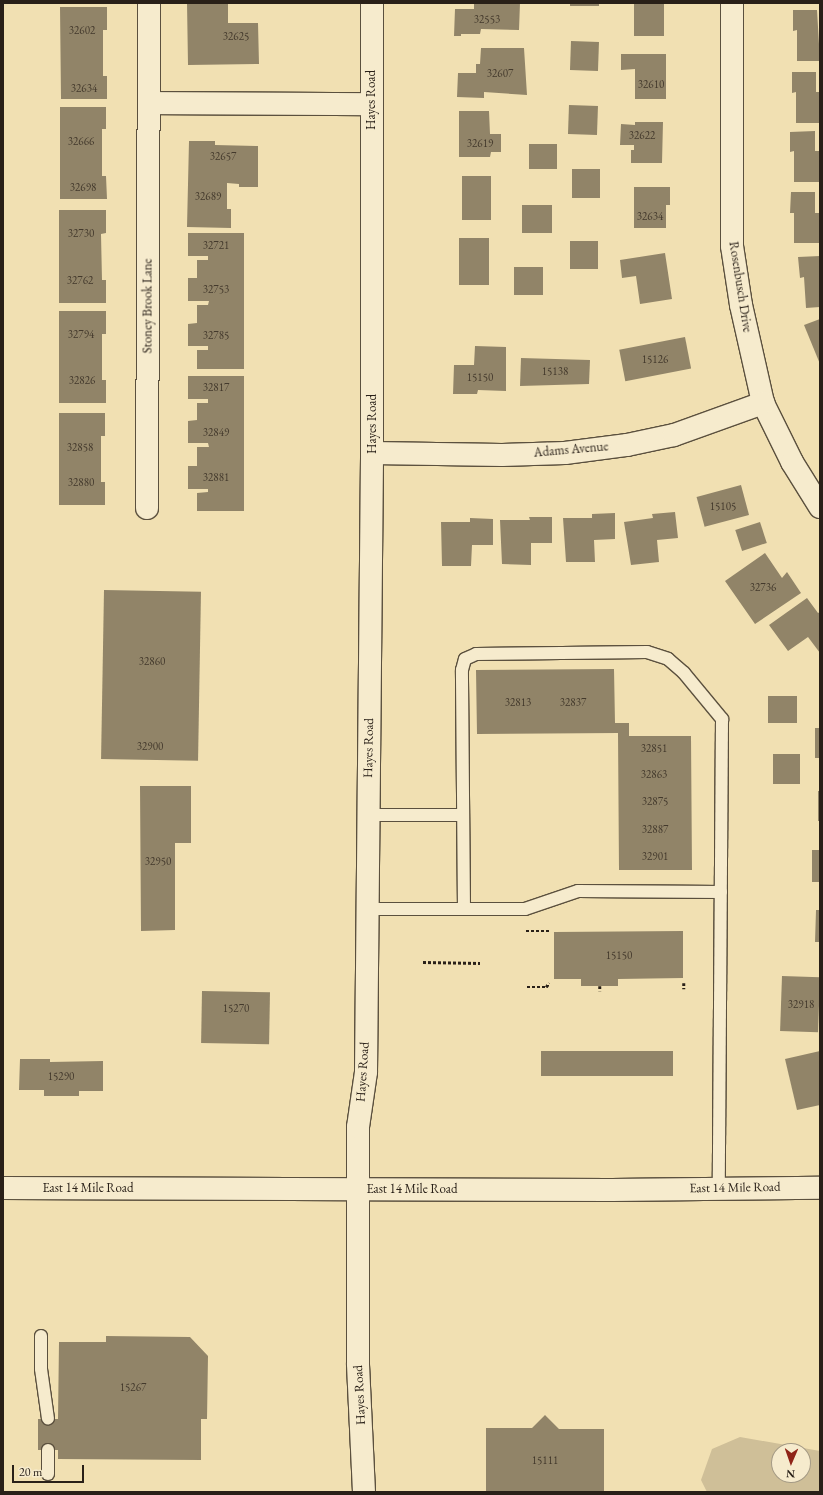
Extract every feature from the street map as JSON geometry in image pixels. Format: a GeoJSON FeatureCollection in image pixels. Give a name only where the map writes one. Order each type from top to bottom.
{"type":"FeatureCollection","features":[{"type":"Feature","properties":{"kind":"street","name":"Stoney Brook Lane"},"geometry":{"type":"LineString","coordinates":[[147,508],[149,3]]}},
{"type":"Feature","properties":{"kind":"street","name":"Hayes Road"},"geometry":{"type":"LineString","coordinates":[[364,1492],[358,1363],[358,1127],[366,1072],[366,909],[372,453],[372,3]]}},
{"type":"Feature","properties":{"kind":"street","name":"Rosenbusch Drive"},"geometry":{"type":"LineString","coordinates":[[732,3],[732,246],[741,305],[763,403],[792,462],[820,507]]}},
{"type":"Feature","properties":{"kind":"street"},"geometry":{"type":"LineString","coordinates":[[148,103],[371,104]]}},
{"type":"Feature","properties":{"kind":"street","name":"Adams Avenue"},"geometry":{"type":"LineString","coordinates":[[372,453],[502,455],[565,453],[627,445],[674,435],[763,403]]}},
{"type":"Feature","properties":{"kind":"street","name":"East 14 Mile Road"},"geometry":{"type":"LineString","coordinates":[[3,1188],[820,1188]]}},
{"type":"Feature","properties":{"kind":"lane"},"geometry":{"type":"LineString","coordinates":[[464,909],[462,670],[465,659],[476,654],[647,652],[668,659],[684,673],[722,718],[719,1188]]}},
{"type":"Feature","properties":{"kind":"lane"},"geometry":{"type":"LineString","coordinates":[[368,815],[463,815]]}},
{"type":"Feature","properties":{"kind":"lane"},"geometry":{"type":"LineString","coordinates":[[366,909],[536,907],[578,891],[721,892]]}},
{"type":"Feature","properties":{"kind":"lane"},"geometry":{"type":"LineString","coordinates":[[41,1336],[41,1369],[48,1419]]}},
{"type":"Feature","properties":{"kind":"lane"},"geometry":{"type":"LineString","coordinates":[[48,1450],[48,1474]]}},
{"type":"Feature","properties":{"kind":"path"},"geometry":{"type":"LineString","coordinates":[[526,931],[549,931]]}},
{"type":"Feature","properties":{"kind":"path"},"geometry":{"type":"LineString","coordinates":[[423,962],[480,962]]}},
{"type":"Feature","properties":{"kind":"path"},"geometry":{"type":"LineString","coordinates":[[527,987],[546,987],[549,983]]}},
{"type":"Feature","properties":{"kind":"path"},"geometry":{"type":"LineString","coordinates":[[684,983],[684,989]]}},
{"type":"Feature","properties":{"kind":"path"},"geometry":{"type":"LineString","coordinates":[[600,986],[600,991]]}},
{"type":"Feature","properties":{"kind":"path"},"geometry":{"type":"LineString","coordinates":[[532,991],[533,987]]}},
{"type":"Feature","properties":{"kind":"shaded area"},"geometry":{"type":"Polygon","coordinates":[[[740,1437],[774,1443],[771,1443],[771,1483],[811,1483],[811,1449],[820,1451],[820,1492],[707,1492],[701,1480],[712,1449],[740,1437]]]}},
{"type":"Feature","properties":{"kind":"building"},"geometry":{"type":"Polygon","coordinates":[[[187,3],[228,3],[228,23],[258,23],[259,64],[188,65],[187,3]]]}},
{"type":"Feature","properties":{"kind":"building"},"geometry":{"type":"Polygon","coordinates":[[[474,3],[520,3],[519,30],[481,29],[480,34],[461,34],[461,36],[454,36],[455,9],[474,9],[474,3]]]}},
{"type":"Feature","properties":{"kind":"building"},"geometry":{"type":"Polygon","coordinates":[[[570,3],[599,3],[599,6],[570,6],[570,3]]]}},
{"type":"Feature","properties":{"kind":"building"},"geometry":{"type":"Polygon","coordinates":[[[634,3],[664,3],[664,36],[634,36],[634,3]]]}},
{"type":"Feature","properties":{"kind":"building"},"geometry":{"type":"Polygon","coordinates":[[[60,7],[107,7],[107,30],[103,30],[103,76],[107,76],[107,99],[61,99],[60,7]]]}},
{"type":"Feature","properties":{"kind":"building"},"geometry":{"type":"Polygon","coordinates":[[[793,10],[817,10],[820,61],[797,61],[797,30],[793,31],[793,10]]]}},
{"type":"Feature","properties":{"kind":"building"},"geometry":{"type":"Polygon","coordinates":[[[571,41],[599,42],[598,71],[570,70],[571,41]]]}},
{"type":"Feature","properties":{"kind":"building"},"geometry":{"type":"Polygon","coordinates":[[[481,48],[524,48],[527,95],[484,92],[484,98],[457,97],[458,73],[476,73],[476,64],[480,64],[481,48]]]}},
{"type":"Feature","properties":{"kind":"building"},"geometry":{"type":"Polygon","coordinates":[[[621,54],[666,54],[666,99],[635,99],[635,69],[621,70],[621,54]]]}},
{"type":"Feature","properties":{"kind":"building"},"geometry":{"type":"Polygon","coordinates":[[[792,72],[816,72],[816,92],[820,92],[820,123],[796,123],[796,92],[792,93],[792,72]]]}},
{"type":"Feature","properties":{"kind":"building"},"geometry":{"type":"Polygon","coordinates":[[[569,105],[598,106],[597,135],[568,134],[569,105]]]}},
{"type":"Feature","properties":{"kind":"building"},"geometry":{"type":"Polygon","coordinates":[[[60,107],[106,107],[106,129],[102,129],[102,176],[106,176],[107,199],[60,199],[60,107]]]}},
{"type":"Feature","properties":{"kind":"building"},"geometry":{"type":"Polygon","coordinates":[[[459,111],[489,111],[490,134],[501,134],[501,152],[491,152],[490,157],[459,157],[459,111]]]}},
{"type":"Feature","properties":{"kind":"building"},"geometry":{"type":"Polygon","coordinates":[[[635,122],[663,122],[662,163],[631,163],[631,150],[634,150],[634,145],[620,145],[621,124],[635,125],[635,122]]]}},
{"type":"Feature","properties":{"kind":"building"},"geometry":{"type":"Polygon","coordinates":[[[815,131],[815,151],[820,151],[820,182],[794,182],[794,151],[790,152],[790,132],[815,131]]]}},
{"type":"Feature","properties":{"kind":"building"},"geometry":{"type":"Polygon","coordinates":[[[189,141],[215,141],[215,145],[258,146],[258,187],[239,187],[239,184],[227,183],[227,209],[231,209],[231,228],[187,227],[189,141]]]}},
{"type":"Feature","properties":{"kind":"building"},"geometry":{"type":"Polygon","coordinates":[[[529,144],[557,144],[557,169],[529,169],[529,144]]]}},
{"type":"Feature","properties":{"kind":"building"},"geometry":{"type":"Polygon","coordinates":[[[572,169],[600,169],[600,198],[572,198],[572,169]]]}},
{"type":"Feature","properties":{"kind":"building"},"geometry":{"type":"Polygon","coordinates":[[[462,176],[491,176],[491,220],[462,220],[462,176]]]}},
{"type":"Feature","properties":{"kind":"building"},"geometry":{"type":"Polygon","coordinates":[[[634,187],[670,187],[670,205],[666,205],[666,228],[634,228],[634,187]]]}},
{"type":"Feature","properties":{"kind":"building"},"geometry":{"type":"Polygon","coordinates":[[[791,192],[815,192],[815,213],[820,213],[820,243],[794,243],[794,213],[790,213],[791,192]]]}},
{"type":"Feature","properties":{"kind":"building"},"geometry":{"type":"Polygon","coordinates":[[[522,205],[552,205],[552,233],[522,233],[522,205]]]}},
{"type":"Feature","properties":{"kind":"building"},"geometry":{"type":"Polygon","coordinates":[[[59,210],[106,210],[106,233],[101,234],[102,280],[106,280],[106,303],[59,303],[59,210]]]}},
{"type":"Feature","properties":{"kind":"building"},"geometry":{"type":"Polygon","coordinates":[[[188,233],[244,233],[244,369],[197,369],[197,350],[208,350],[208,346],[188,346],[188,324],[197,323],[197,305],[208,305],[209,301],[188,301],[188,278],[197,278],[197,260],[208,260],[208,256],[188,256],[188,233]]]}},
{"type":"Feature","properties":{"kind":"building"},"geometry":{"type":"Polygon","coordinates":[[[459,238],[489,238],[489,285],[459,285],[459,238]]]}},
{"type":"Feature","properties":{"kind":"building"},"geometry":{"type":"Polygon","coordinates":[[[570,241],[598,241],[598,269],[570,269],[570,241]]]}},
{"type":"Feature","properties":{"kind":"building"},"geometry":{"type":"Polygon","coordinates":[[[665,253],[672,299],[640,304],[636,276],[622,278],[620,260],[665,253]]]}},
{"type":"Feature","properties":{"kind":"building"},"geometry":{"type":"Polygon","coordinates":[[[820,256],[820,307],[806,308],[804,277],[800,278],[798,257],[820,256]]]}},
{"type":"Feature","properties":{"kind":"building"},"geometry":{"type":"Polygon","coordinates":[[[514,267],[543,267],[543,295],[514,295],[514,267]]]}},
{"type":"Feature","properties":{"kind":"building"},"geometry":{"type":"Polygon","coordinates":[[[59,311],[106,311],[106,334],[102,334],[102,380],[106,380],[106,403],[59,403],[59,311]]]}},
{"type":"Feature","properties":{"kind":"building"},"geometry":{"type":"Polygon","coordinates":[[[820,319],[820,364],[804,325],[820,319]]]}},
{"type":"Feature","properties":{"kind":"building"},"geometry":{"type":"Polygon","coordinates":[[[685,337],[691,368],[625,381],[619,350],[685,337]]]}},
{"type":"Feature","properties":{"kind":"building"},"geometry":{"type":"Polygon","coordinates":[[[475,346],[506,347],[506,391],[478,390],[477,394],[453,394],[454,365],[474,365],[475,346]]]}},
{"type":"Feature","properties":{"kind":"building"},"geometry":{"type":"Polygon","coordinates":[[[521,358],[590,360],[589,384],[520,386],[521,358]]]}},
{"type":"Feature","properties":{"kind":"building"},"geometry":{"type":"Polygon","coordinates":[[[188,376],[244,376],[244,511],[197,511],[197,493],[208,492],[208,489],[188,489],[188,466],[197,466],[197,447],[209,447],[208,443],[188,443],[188,421],[197,420],[197,403],[208,403],[208,399],[188,399],[188,376]]]}},
{"type":"Feature","properties":{"kind":"building"},"geometry":{"type":"Polygon","coordinates":[[[59,413],[105,413],[105,436],[101,436],[101,482],[105,482],[105,505],[59,505],[59,413]]]}},
{"type":"Feature","properties":{"kind":"building"},"geometry":{"type":"Polygon","coordinates":[[[741,485],[749,515],[705,527],[697,497],[741,485]]]}},
{"type":"Feature","properties":{"kind":"building"},"geometry":{"type":"Polygon","coordinates":[[[675,512],[678,538],[657,540],[659,562],[631,565],[624,522],[653,518],[652,514],[675,512]]]}},
{"type":"Feature","properties":{"kind":"building"},"geometry":{"type":"Polygon","coordinates":[[[615,513],[615,539],[594,540],[595,562],[566,562],[563,518],[592,518],[592,514],[615,513]]]}},
{"type":"Feature","properties":{"kind":"building"},"geometry":{"type":"Polygon","coordinates":[[[529,517],[552,517],[552,543],[531,543],[531,565],[502,564],[500,520],[530,520],[529,517]]]}},
{"type":"Feature","properties":{"kind":"building"},"geometry":{"type":"Polygon","coordinates":[[[470,518],[493,519],[493,545],[472,545],[471,566],[442,566],[441,522],[470,522],[470,518]]]}},
{"type":"Feature","properties":{"kind":"building"},"geometry":{"type":"Polygon","coordinates":[[[760,522],[767,543],[742,551],[735,530],[760,522]]]}},
{"type":"Feature","properties":{"kind":"building"},"geometry":{"type":"Polygon","coordinates":[[[765,553],[782,578],[787,572],[801,593],[755,624],[725,581],[765,553]]]}},
{"type":"Feature","properties":{"kind":"building"},"geometry":{"type":"Polygon","coordinates":[[[104,590],[201,592],[198,761],[101,759],[104,590]]]}},
{"type":"Feature","properties":{"kind":"building"},"geometry":{"type":"Polygon","coordinates":[[[807,598],[818,613],[820,612],[820,653],[808,637],[788,651],[769,625],[807,598]]]}},
{"type":"Feature","properties":{"kind":"building"},"geometry":{"type":"Polygon","coordinates":[[[614,669],[615,723],[629,723],[629,736],[691,736],[692,870],[619,870],[618,733],[477,734],[476,670],[614,669]]]}},
{"type":"Feature","properties":{"kind":"building"},"geometry":{"type":"Polygon","coordinates":[[[768,696],[797,696],[797,723],[768,723],[768,696]]]}},
{"type":"Feature","properties":{"kind":"building"},"geometry":{"type":"Polygon","coordinates":[[[815,728],[820,728],[820,758],[815,758],[815,728]]]}},
{"type":"Feature","properties":{"kind":"building"},"geometry":{"type":"Polygon","coordinates":[[[773,754],[800,754],[800,784],[773,784],[773,754]]]}},
{"type":"Feature","properties":{"kind":"building"},"geometry":{"type":"Polygon","coordinates":[[[140,786],[191,786],[191,843],[175,843],[175,930],[141,931],[140,786]]]}},
{"type":"Feature","properties":{"kind":"building"},"geometry":{"type":"Polygon","coordinates":[[[818,791],[820,791],[820,821],[818,821],[818,791]]]}},
{"type":"Feature","properties":{"kind":"building"},"geometry":{"type":"Polygon","coordinates":[[[812,850],[820,850],[820,882],[812,882],[812,850]]]}},
{"type":"Feature","properties":{"kind":"building"},"geometry":{"type":"Polygon","coordinates":[[[816,910],[820,910],[820,942],[815,942],[816,910]]]}},
{"type":"Feature","properties":{"kind":"building"},"geometry":{"type":"Polygon","coordinates":[[[683,931],[683,978],[618,979],[618,986],[581,986],[581,979],[554,979],[554,932],[683,931]]]}},
{"type":"Feature","properties":{"kind":"building"},"geometry":{"type":"Polygon","coordinates":[[[782,976],[820,977],[818,1032],[780,1031],[782,976]]]}},
{"type":"Feature","properties":{"kind":"building"},"geometry":{"type":"Polygon","coordinates":[[[202,991],[270,992],[269,1044],[201,1043],[202,991]]]}},
{"type":"Feature","properties":{"kind":"building"},"geometry":{"type":"Polygon","coordinates":[[[541,1051],[673,1051],[673,1076],[541,1076],[541,1051]]]}},
{"type":"Feature","properties":{"kind":"building"},"geometry":{"type":"Polygon","coordinates":[[[820,1051],[820,1105],[797,1110],[785,1059],[820,1051]]]}},
{"type":"Feature","properties":{"kind":"building"},"geometry":{"type":"Polygon","coordinates":[[[20,1059],[50,1059],[50,1062],[103,1061],[103,1091],[79,1091],[79,1096],[44,1096],[44,1090],[19,1090],[20,1059]]]}},
{"type":"Feature","properties":{"kind":"building"},"geometry":{"type":"Polygon","coordinates":[[[106,1336],[190,1337],[208,1356],[207,1419],[201,1419],[201,1460],[58,1459],[58,1450],[38,1450],[38,1419],[58,1419],[59,1342],[106,1342],[106,1336]]]}},
{"type":"Feature","properties":{"kind":"building"},"geometry":{"type":"Polygon","coordinates":[[[545,1415],[559,1429],[604,1429],[604,1492],[486,1492],[486,1428],[532,1428],[545,1415]]]}}]}
